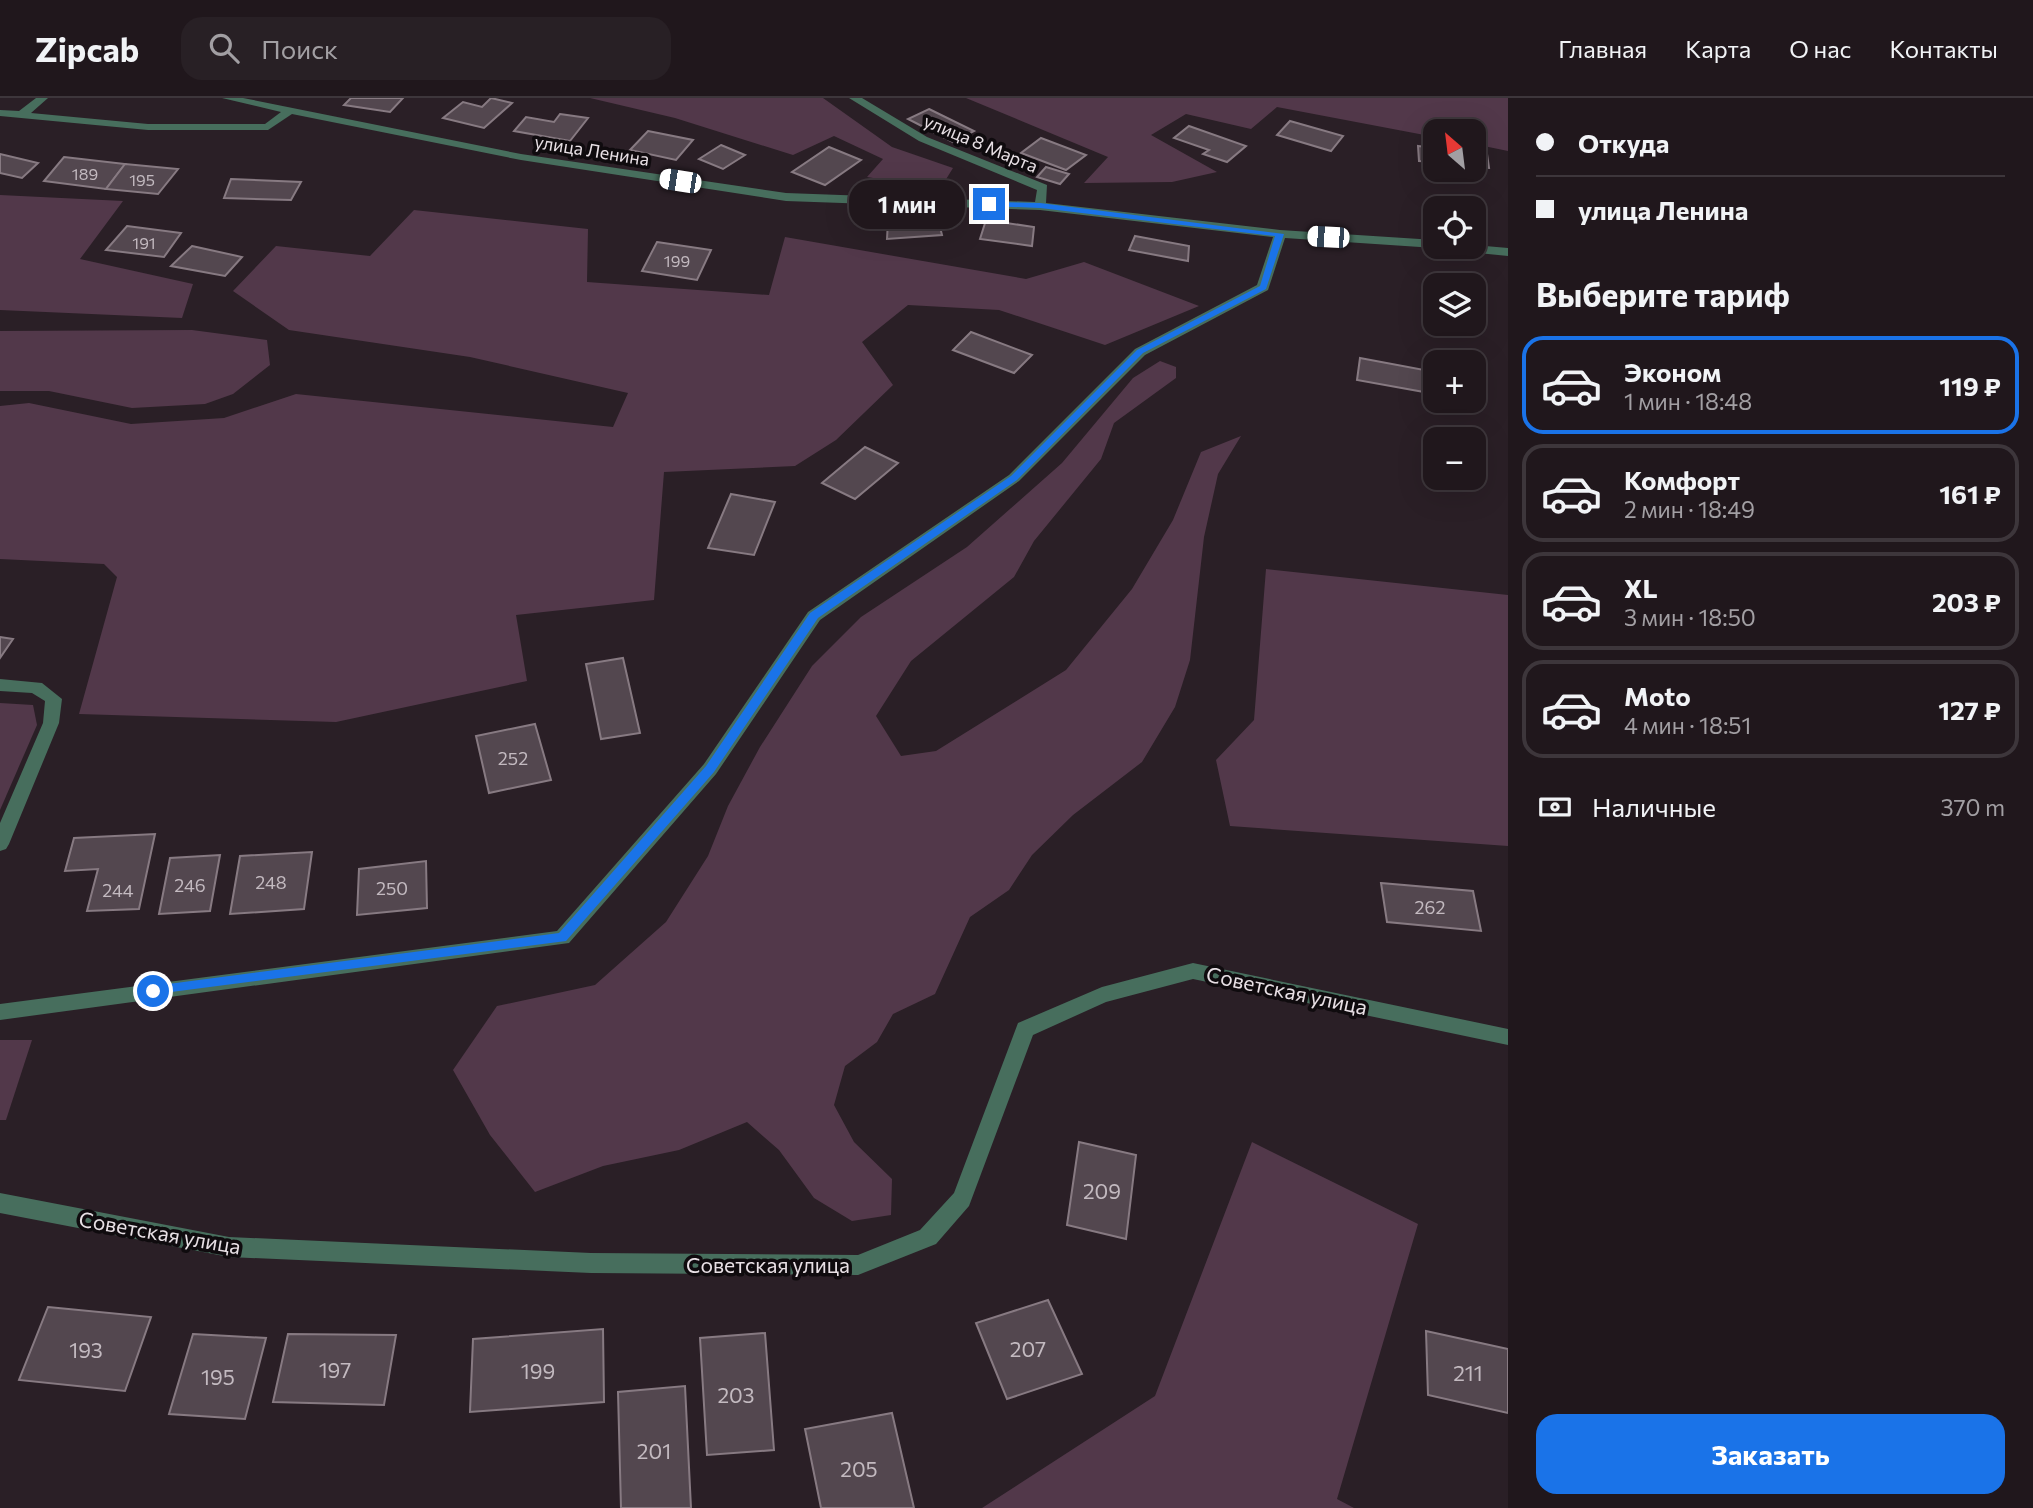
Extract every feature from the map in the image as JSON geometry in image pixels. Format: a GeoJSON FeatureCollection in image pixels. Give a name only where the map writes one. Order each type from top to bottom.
{"type":"FeatureCollection","features":[{"type":"Feature","properties":{"kind":"street"},"geometry":{"type":"LineString","coordinates":[[24,113],[43,98]]}},
{"type":"Feature","properties":{"kind":"street","name":"улица Ленина"},"geometry":{"type":"LineString","coordinates":[[227,98],[521,157],[786,197],[1040,206],[1280,234],[1423,243]]}},
{"type":"Feature","properties":{"kind":"street","name":"улица 8 Марта"},"geometry":{"type":"LineString","coordinates":[[854,98],[923,139],[1043,188],[1040,206]]}},
{"type":"Feature","properties":{"kind":"street"},"geometry":{"type":"LineString","coordinates":[[0,114],[24,113],[148,127],[268,127],[290,111]]}},
{"type":"Feature","properties":{"kind":"street"},"geometry":{"type":"LineString","coordinates":[[0,1012],[562,938],[710,769],[814,616],[1014,478],[1140,352],[1263,287],[1280,234]]}},
{"type":"Feature","properties":{"kind":"street"},"geometry":{"type":"LineString","coordinates":[[1486,250],[1508,252]]}},
{"type":"Feature","properties":{"kind":"street"},"geometry":{"type":"LineString","coordinates":[[0,685],[36,687],[54,698],[51,723],[0,844]]}},
{"type":"Feature","properties":{"kind":"street","name":"Советская улица"},"geometry":{"type":"LineString","coordinates":[[0,1203],[229,1247],[591,1263],[858,1265],[928,1237],[962,1199],[1025,1029],[1102,995],[1194,971],[1508,1037]]}},
{"type":"Feature","properties":{"kind":"shaded area"},"geometry":{"type":"Polygon","coordinates":[[[590,98],[823,98],[892,147],[953,168],[940,189],[867,177],[883,159],[834,136],[793,155],[675,118],[590,98]]]}},
{"type":"Feature","properties":{"kind":"shaded area"},"geometry":{"type":"Polygon","coordinates":[[[966,98],[1508,98],[1508,151],[1486,146],[1486,119],[1423,119],[1423,135],[1277,107],[1251,129],[1186,114],[1151,135],[1217,172],[1172,182],[1084,183],[1108,157],[966,98]]]}},
{"type":"Feature","properties":{"kind":"shaded area"},"geometry":{"type":"Polygon","coordinates":[[[0,195],[123,201],[80,259],[193,284],[182,318],[0,310],[0,195]]]}},
{"type":"Feature","properties":{"kind":"shaded area"},"geometry":{"type":"Polygon","coordinates":[[[414,210],[588,229],[587,282],[769,295],[785,237],[1026,279],[1084,262],[1199,306],[1105,345],[999,310],[908,305],[862,342],[893,385],[836,440],[795,466],[664,472],[654,600],[516,615],[527,681],[336,722],[79,714],[117,577],[104,564],[0,559],[0,406],[29,403],[131,424],[224,418],[296,394],[613,427],[628,393],[470,357],[289,330],[233,291],[276,246],[370,256],[414,210]]]}},
{"type":"Feature","properties":{"kind":"shaded area"},"geometry":{"type":"Polygon","coordinates":[[[192,330],[267,340],[270,365],[233,394],[205,404],[132,408],[49,391],[0,391],[0,331],[192,330]]]}},
{"type":"Feature","properties":{"kind":"shaded area"},"geometry":{"type":"Polygon","coordinates":[[[1160,361],[1176,367],[1176,378],[1114,423],[1101,459],[1034,541],[1014,577],[911,661],[876,716],[901,756],[936,751],[1066,670],[1132,589],[1173,520],[1201,452],[1241,436],[1218,474],[1204,537],[1190,660],[1175,707],[1142,762],[1073,815],[1032,855],[1009,890],[970,917],[935,994],[893,1014],[877,1042],[845,1066],[834,1105],[854,1142],[892,1179],[891,1215],[852,1221],[814,1198],[779,1150],[747,1122],[679,1150],[603,1166],[535,1192],[490,1135],[453,1070],[497,1006],[595,985],[666,922],[708,856],[728,806],[760,747],[812,666],[861,617],[967,547],[1062,463],[1133,378],[1160,361]]]}},
{"type":"Feature","properties":{"kind":"shaded area"},"geometry":{"type":"Polygon","coordinates":[[[1266,569],[1508,595],[1508,846],[1230,826],[1216,760],[1254,720],[1266,569]]]}},
{"type":"Feature","properties":{"kind":"shaded area"},"geometry":{"type":"Polygon","coordinates":[[[0,703],[33,705],[37,725],[0,810],[0,703]]]}},
{"type":"Feature","properties":{"kind":"shaded area"},"geometry":{"type":"Polygon","coordinates":[[[0,1040],[32,1040],[6,1120],[0,1120],[0,1040]]]}},
{"type":"Feature","properties":{"kind":"shaded area"},"geometry":{"type":"Polygon","coordinates":[[[1252,1142],[1418,1224],[1337,1499],[1354,1508],[982,1508],[1155,1396],[1252,1142]]]}},
{"type":"Feature","properties":{"kind":"building"},"geometry":{"type":"Polygon","coordinates":[[[351,98],[403,98],[390,112],[344,105],[351,98]]]}},
{"type":"Feature","properties":{"kind":"building"},"geometry":{"type":"Polygon","coordinates":[[[491,98],[512,103],[484,128],[443,118],[463,102],[482,107],[491,98]]]}},
{"type":"Feature","properties":{"kind":"building"},"geometry":{"type":"Polygon","coordinates":[[[929,109],[974,131],[953,142],[908,119],[929,109]]]}},
{"type":"Feature","properties":{"kind":"building"},"geometry":{"type":"Polygon","coordinates":[[[560,114],[588,118],[570,141],[514,131],[526,117],[554,122],[560,114]]]}},
{"type":"Feature","properties":{"kind":"building"},"geometry":{"type":"Polygon","coordinates":[[[1290,121],[1343,136],[1331,151],[1277,135],[1290,121]]]}},
{"type":"Feature","properties":{"kind":"building"},"geometry":{"type":"Polygon","coordinates":[[[1189,126],[1246,146],[1227,162],[1203,154],[1209,150],[1174,138],[1189,126]]]}},
{"type":"Feature","properties":{"kind":"building"},"geometry":{"type":"Polygon","coordinates":[[[648,131],[693,140],[676,160],[630,150],[648,131]]]}},
{"type":"Feature","properties":{"kind":"building"},"geometry":{"type":"Polygon","coordinates":[[[1041,138],[1086,155],[1066,170],[1021,153],[1041,138]]]}},
{"type":"Feature","properties":{"kind":"building"},"geometry":{"type":"Polygon","coordinates":[[[721,145],[745,155],[723,169],[699,159],[721,145]]]}},
{"type":"Feature","properties":{"kind":"building"},"geometry":{"type":"Polygon","coordinates":[[[1418,146],[1423,147],[1423,161],[1419,161],[1418,146]]]}},
{"type":"Feature","properties":{"kind":"building"},"geometry":{"type":"Polygon","coordinates":[[[829,147],[861,160],[825,185],[792,172],[829,147]]]}},
{"type":"Feature","properties":{"kind":"building"},"geometry":{"type":"Polygon","coordinates":[[[0,154],[38,163],[22,178],[0,173],[0,154]]]}},
{"type":"Feature","properties":{"kind":"building"},"geometry":{"type":"Polygon","coordinates":[[[64,157],[125,164],[106,189],[44,181],[64,157]]]}},
{"type":"Feature","properties":{"kind":"building"},"geometry":{"type":"Polygon","coordinates":[[[125,164],[178,169],[158,194],[106,189],[125,164]]]}},
{"type":"Feature","properties":{"kind":"building"},"geometry":{"type":"Polygon","coordinates":[[[1046,167],[1069,174],[1060,184],[1037,177],[1046,167]]]}},
{"type":"Feature","properties":{"kind":"building"},"geometry":{"type":"Polygon","coordinates":[[[231,179],[301,182],[291,200],[224,198],[231,179]]]}},
{"type":"Feature","properties":{"kind":"building"},"geometry":{"type":"Polygon","coordinates":[[[938,219],[942,235],[887,239],[888,221],[938,219]]]}},
{"type":"Feature","properties":{"kind":"building"},"geometry":{"type":"Polygon","coordinates":[[[986,220],[1034,227],[1032,246],[980,239],[986,220]]]}},
{"type":"Feature","properties":{"kind":"building"},"geometry":{"type":"Polygon","coordinates":[[[127,226],[181,233],[164,257],[106,250],[127,226]]]}},
{"type":"Feature","properties":{"kind":"building"},"geometry":{"type":"Polygon","coordinates":[[[1135,236],[1189,246],[1188,261],[1129,250],[1135,236]]]}},
{"type":"Feature","properties":{"kind":"building"},"geometry":{"type":"Polygon","coordinates":[[[657,242],[711,250],[697,280],[642,271],[657,242]]]}},
{"type":"Feature","properties":{"kind":"building"},"geometry":{"type":"Polygon","coordinates":[[[192,246],[242,257],[225,276],[171,266],[192,246]]]}},
{"type":"Feature","properties":{"kind":"building"},"geometry":{"type":"Polygon","coordinates":[[[971,332],[1032,355],[1014,373],[953,350],[971,332]]]}},
{"type":"Feature","properties":{"kind":"building"},"geometry":{"type":"Polygon","coordinates":[[[1360,358],[1423,370],[1423,392],[1357,380],[1360,358]]]}},
{"type":"Feature","properties":{"kind":"building"},"geometry":{"type":"Polygon","coordinates":[[[865,447],[898,463],[855,499],[822,483],[865,447]]]}},
{"type":"Feature","properties":{"kind":"building"},"geometry":{"type":"Polygon","coordinates":[[[731,494],[775,502],[754,555],[708,548],[731,494]]]}},
{"type":"Feature","properties":{"kind":"building"},"geometry":{"type":"Polygon","coordinates":[[[0,637],[13,639],[0,658],[0,637]]]}},
{"type":"Feature","properties":{"kind":"building"},"geometry":{"type":"Polygon","coordinates":[[[623,658],[640,733],[601,739],[586,664],[623,658]]]}},
{"type":"Feature","properties":{"kind":"building"},"geometry":{"type":"Polygon","coordinates":[[[535,724],[551,780],[489,793],[476,736],[535,724]]]}},
{"type":"Feature","properties":{"kind":"building"},"geometry":{"type":"Polygon","coordinates":[[[155,834],[139,909],[87,911],[98,869],[65,871],[74,838],[155,834]]]}},
{"type":"Feature","properties":{"kind":"building"},"geometry":{"type":"Polygon","coordinates":[[[312,852],[304,909],[230,914],[240,856],[312,852]]]}},
{"type":"Feature","properties":{"kind":"building"},"geometry":{"type":"Polygon","coordinates":[[[220,855],[210,911],[159,914],[170,858],[220,855]]]}},
{"type":"Feature","properties":{"kind":"building"},"geometry":{"type":"Polygon","coordinates":[[[426,861],[427,908],[357,915],[359,869],[426,861]]]}},
{"type":"Feature","properties":{"kind":"building"},"geometry":{"type":"Polygon","coordinates":[[[1381,883],[1473,891],[1481,931],[1387,922],[1381,883]]]}},
{"type":"Feature","properties":{"kind":"building"},"geometry":{"type":"Polygon","coordinates":[[[1079,1142],[1136,1155],[1126,1239],[1067,1225],[1079,1142]]]}},
{"type":"Feature","properties":{"kind":"building"},"geometry":{"type":"Polygon","coordinates":[[[1048,1300],[1082,1374],[1007,1399],[976,1323],[1048,1300]]]}},
{"type":"Feature","properties":{"kind":"building"},"geometry":{"type":"Polygon","coordinates":[[[48,1307],[151,1317],[125,1391],[19,1380],[48,1307]]]}},
{"type":"Feature","properties":{"kind":"building"},"geometry":{"type":"Polygon","coordinates":[[[603,1329],[604,1402],[470,1412],[473,1339],[603,1329]]]}},
{"type":"Feature","properties":{"kind":"building"},"geometry":{"type":"Polygon","coordinates":[[[1426,1331],[1508,1349],[1508,1413],[1428,1395],[1426,1331]]]}},
{"type":"Feature","properties":{"kind":"building"},"geometry":{"type":"Polygon","coordinates":[[[765,1333],[774,1450],[707,1455],[700,1338],[765,1333]]]}},
{"type":"Feature","properties":{"kind":"building"},"geometry":{"type":"Polygon","coordinates":[[[193,1334],[266,1338],[245,1419],[169,1414],[193,1334]]]}},
{"type":"Feature","properties":{"kind":"building"},"geometry":{"type":"Polygon","coordinates":[[[288,1334],[396,1335],[384,1405],[273,1402],[288,1334]]]}},
{"type":"Feature","properties":{"kind":"building"},"geometry":{"type":"Polygon","coordinates":[[[685,1386],[691,1508],[621,1508],[618,1392],[685,1386]]]}},
{"type":"Feature","properties":{"kind":"building"},"geometry":{"type":"Polygon","coordinates":[[[892,1413],[914,1508],[821,1508],[805,1429],[892,1413]]]}},
{"type":"Feature","properties":{"kind":"route"},"geometry":{"type":"LineString","coordinates":[[153,991],[562,938],[710,769],[814,616],[1014,478],[1140,352],[1263,287],[1280,234],[1040,206],[989,204]]}}]}
